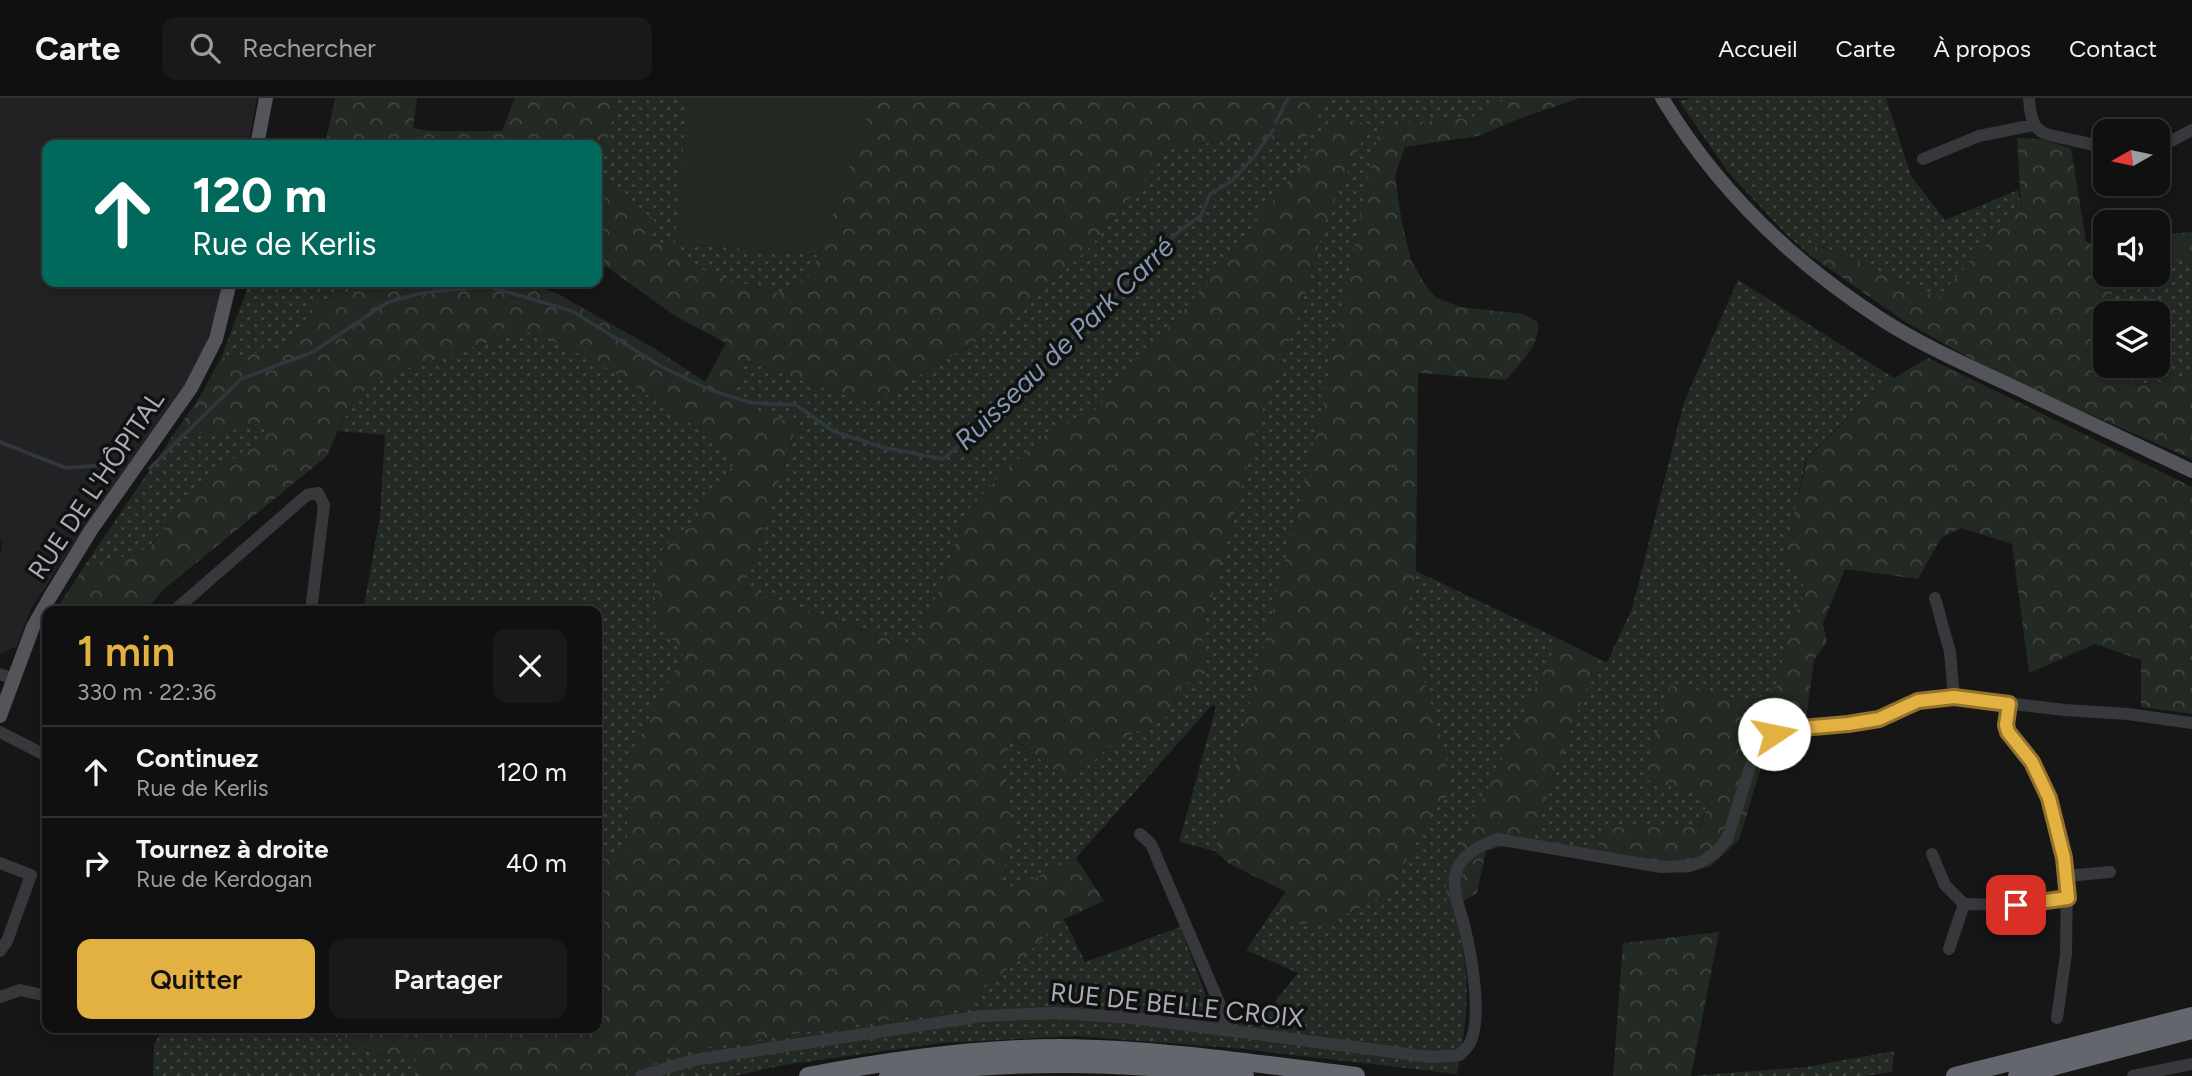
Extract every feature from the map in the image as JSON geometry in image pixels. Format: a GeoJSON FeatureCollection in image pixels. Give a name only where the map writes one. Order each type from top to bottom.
{"type":"FeatureCollection","features":[{"type":"Feature","properties":{"kind":"highway"},"geometry":{"type":"LineString","coordinates":[[1955,1076],[2192,1016]]}},
{"type":"Feature","properties":{"kind":"highway"},"geometry":{"type":"LineString","coordinates":[[2017,1076],[2192,1030]]}},
{"type":"Feature","properties":{"kind":"highway"},"geometry":{"type":"LineString","coordinates":[[808,1076],[935,1056],[1061,1048],[1167,1053],[1356,1076]]}},
{"type":"Feature","properties":{"kind":"highway"},"geometry":{"type":"LineString","coordinates":[[888,1076],[991,1065],[1061,1063],[1156,1066],[1245,1076]]}},
{"type":"Feature","properties":{"kind":"main road"},"geometry":{"type":"LineString","coordinates":[[258,140],[266,98]]}},
{"type":"Feature","properties":{"kind":"main road"},"geometry":{"type":"LineString","coordinates":[[1662,98],[1696,150],[1728,188],[1765,228],[1835,287],[1883,320],[1940,352],[2192,471]]}},
{"type":"Feature","properties":{"kind":"main road","name":"RUE DE L'HÔPITAL"},"geometry":{"type":"LineString","coordinates":[[45,606],[90,530],[191,388],[216,339],[229,287]]}},
{"type":"Feature","properties":{"kind":"main road","name":"RUE DE L'HÔPITAL"},"geometry":{"type":"LineString","coordinates":[[0,716],[6,677],[42,612]]}},
{"type":"Feature","properties":{"kind":"street"},"geometry":{"type":"LineString","coordinates":[[2029,98],[2034,125],[2045,135],[2093,145]]}},
{"type":"Feature","properties":{"kind":"street"},"geometry":{"type":"LineString","coordinates":[[1923,159],[1979,136],[2034,125]]}},
{"type":"Feature","properties":{"kind":"street"},"geometry":{"type":"LineString","coordinates":[[2170,142],[2192,130]]}},
{"type":"Feature","properties":{"kind":"street"},"geometry":{"type":"LineString","coordinates":[[180,606],[307,495],[318,493],[324,505],[312,606]]}},
{"type":"Feature","properties":{"kind":"street"},"geometry":{"type":"LineString","coordinates":[[1935,598],[1950,652],[1954,697],[2192,723]]}},
{"type":"Feature","properties":{"kind":"street","name":"RUE DE BELLE CROIX"},"geometry":{"type":"LineString","coordinates":[[641,1076],[694,1060],[982,1016],[1055,1013],[1132,1018],[1430,1057],[1460,1055],[1470,1044],[1474,1029],[1475,1000],[1472,959],[1456,892],[1455,875],[1464,859],[1477,846],[1497,839],[1661,867],[1690,866],[1715,853],[1727,838],[1756,752],[1764,741],[1774,734],[1789,729],[1879,719],[1918,701],[1954,697]]}},
{"type":"Feature","properties":{"kind":"street"},"geometry":{"type":"LineString","coordinates":[[2009,704],[2006,725],[2008,732],[2032,762],[2049,798],[2067,876],[2066,954],[2057,1018]]}},
{"type":"Feature","properties":{"kind":"street"},"geometry":{"type":"LineString","coordinates":[[0,732],[42,753]]}},
{"type":"Feature","properties":{"kind":"street"},"geometry":{"type":"LineString","coordinates":[[1140,834],[1151,844],[1223,1012],[1226,1030]]}},
{"type":"Feature","properties":{"kind":"street"},"geometry":{"type":"LineString","coordinates":[[1932,854],[1945,885],[1964,904],[2016,905],[2068,898]]}},
{"type":"Feature","properties":{"kind":"street"},"geometry":{"type":"LineString","coordinates":[[0,863],[31,875],[7,941],[0,951]]}},
{"type":"Feature","properties":{"kind":"street"},"geometry":{"type":"LineString","coordinates":[[2067,876],[2110,872]]}},
{"type":"Feature","properties":{"kind":"street"},"geometry":{"type":"LineString","coordinates":[[1949,949],[1964,904]]}},
{"type":"Feature","properties":{"kind":"street"},"geometry":{"type":"LineString","coordinates":[[0,998],[20,990],[42,995]]}},
{"type":"Feature","properties":{"kind":"street"},"geometry":{"type":"LineString","coordinates":[[2133,1076],[2192,1064],[2191,1076]]}},
{"type":"Feature","properties":{"kind":"shaded area"},"geometry":{"type":"Polygon","coordinates":[[[0,98],[257,98],[249,140],[42,140],[42,287],[221,287],[215,319],[196,369],[31,609],[17,646],[0,655],[0,555],[3,542],[0,540],[0,98]]]}},
{"type":"Feature","properties":{"kind":"green space"},"geometry":{"type":"Polygon","coordinates":[[[335,98],[417,98],[413,128],[430,131],[502,131],[515,98],[617,98],[602,165],[602,140],[326,140],[335,98]]]}},
{"type":"Feature","properties":{"kind":"green space"},"geometry":{"type":"Polygon","coordinates":[[[617,98],[687,98],[676,243],[818,255],[811,275],[779,293],[711,275],[651,236],[602,176],[602,165],[617,98]]]}},
{"type":"Feature","properties":{"kind":"green space"},"geometry":{"type":"Polygon","coordinates":[[[687,98],[873,98],[818,255],[675,243],[687,98]]]}},
{"type":"Feature","properties":{"kind":"green space"},"geometry":{"type":"Polygon","coordinates":[[[873,98],[1328,98],[1305,139],[1221,141],[1169,149],[1090,247],[1007,322],[876,402],[854,398],[746,361],[735,390],[744,406],[797,425],[744,588],[914,648],[942,582],[966,512],[1011,465],[1053,429],[1093,413],[1210,280],[1339,117],[1369,125],[1326,219],[1298,318],[1263,407],[1201,629],[1208,672],[1182,685],[1165,719],[1114,742],[1070,782],[1013,738],[1002,763],[1006,800],[1017,839],[999,878],[1011,887],[1076,858],[1104,901],[1064,919],[1025,955],[958,1009],[695,1049],[624,1076],[422,1076],[416,1059],[390,1059],[327,1033],[602,1033],[602,854],[607,855],[627,848],[629,757],[683,655],[661,625],[654,593],[661,551],[678,531],[692,528],[703,507],[738,458],[723,445],[609,369],[534,331],[481,344],[397,371],[357,395],[327,456],[163,590],[149,606],[58,606],[84,567],[94,567],[149,548],[199,487],[271,429],[263,422],[231,430],[172,437],[201,395],[221,358],[273,351],[285,345],[318,304],[358,287],[537,287],[556,293],[654,348],[705,382],[726,343],[675,316],[602,265],[602,176],[655,221],[651,236],[711,275],[779,293],[811,275],[873,98]]]}},
{"type":"Feature","properties":{"kind":"green space"},"geometry":{"type":"Polygon","coordinates":[[[1328,98],[1508,98],[1471,118],[1380,124],[1321,415],[1215,851],[1179,842],[1216,707],[1212,705],[1076,858],[1011,887],[998,878],[1017,839],[1006,800],[1002,763],[1012,738],[1070,782],[1114,742],[1165,719],[1182,685],[1208,672],[1201,629],[1263,407],[1298,318],[1326,219],[1369,125],[1339,118],[1210,280],[1093,413],[1053,429],[1011,465],[966,512],[942,582],[915,648],[744,588],[797,426],[744,406],[735,390],[746,361],[854,398],[876,402],[1007,322],[1090,247],[1169,149],[1221,141],[1304,139],[1328,98]]]}},
{"type":"Feature","properties":{"kind":"green space"},"geometry":{"type":"Polygon","coordinates":[[[1508,98],[1580,98],[1478,136],[1405,147],[1395,176],[1411,260],[1435,297],[1460,307],[1524,314],[1538,322],[1533,346],[1506,380],[1418,373],[1416,571],[1405,618],[1444,747],[1450,793],[1429,817],[1389,893],[1333,921],[1291,925],[1275,907],[1286,892],[1228,863],[1215,851],[1321,415],[1380,124],[1471,118],[1508,98]]]}},
{"type":"Feature","properties":{"kind":"green space"},"geometry":{"type":"Polygon","coordinates":[[[1693,98],[1886,98],[1911,176],[1945,220],[2018,190],[2021,207],[1938,297],[1818,245],[1811,256],[1786,234],[1728,172],[1679,101],[1693,98]]]}},
{"type":"Feature","properties":{"kind":"green space"},"geometry":{"type":"Polygon","coordinates":[[[2017,138],[2040,139],[2071,148],[2086,241],[2093,245],[2093,287],[2111,287],[2114,301],[2093,301],[2093,378],[2131,378],[2133,385],[2192,379],[2192,459],[2002,376],[1907,323],[1811,256],[1817,245],[1938,297],[2021,207],[2017,138]]]}},
{"type":"Feature","properties":{"kind":"green space"},"geometry":{"type":"Polygon","coordinates":[[[2192,232],[2192,258],[2170,263],[2170,234],[2192,232]]]}},
{"type":"Feature","properties":{"kind":"green space"},"geometry":{"type":"Polygon","coordinates":[[[2192,258],[2192,379],[2133,385],[2131,378],[2170,378],[2170,301],[2114,301],[2111,287],[2170,287],[2170,263],[2192,258]]]}},
{"type":"Feature","properties":{"kind":"green space"},"geometry":{"type":"Polygon","coordinates":[[[1738,280],[1894,378],[1877,388],[1806,459],[1784,561],[1798,575],[1806,590],[1787,637],[1778,685],[1753,702],[1672,685],[1709,797],[1700,827],[1605,826],[1594,861],[1528,850],[1597,658],[1607,662],[1632,609],[1684,402],[1738,280]]]}},
{"type":"Feature","properties":{"kind":"green space"},"geometry":{"type":"Polygon","coordinates":[[[248,287],[358,287],[318,304],[285,345],[273,351],[221,358],[248,287]]]}},
{"type":"Feature","properties":{"kind":"green space"},"geometry":{"type":"Polygon","coordinates":[[[534,330],[609,369],[723,445],[738,458],[703,507],[692,528],[661,551],[654,593],[661,625],[683,655],[629,757],[627,848],[607,855],[602,854],[602,606],[364,606],[380,516],[385,435],[338,431],[357,395],[397,371],[534,330]]]}},
{"type":"Feature","properties":{"kind":"green space"},"geometry":{"type":"Polygon","coordinates":[[[1928,358],[2192,487],[2192,714],[2141,707],[2141,660],[2095,644],[2029,673],[2012,544],[1961,528],[1941,538],[1918,579],[1845,569],[1823,623],[1827,642],[1814,660],[1807,712],[1808,736],[1782,741],[1764,758],[1739,840],[1711,866],[1684,873],[1594,861],[1605,826],[1701,827],[1709,797],[1643,779],[1671,685],[1753,702],[1778,685],[1787,637],[1806,590],[1798,575],[1783,561],[1807,459],[1877,388],[1928,358]]]}},
{"type":"Feature","properties":{"kind":"green space"},"geometry":{"type":"Polygon","coordinates":[[[264,422],[272,429],[199,487],[148,548],[94,567],[84,567],[172,437],[231,430],[264,422]]]}},
{"type":"Feature","properties":{"kind":"green space"},"geometry":{"type":"Polygon","coordinates":[[[1416,571],[1559,639],[1445,875],[1458,924],[1466,975],[1463,1042],[1457,1074],[1234,1048],[1076,1036],[941,1043],[784,1065],[734,1076],[624,1076],[695,1049],[958,1009],[1025,955],[1064,919],[1085,962],[1180,927],[1215,1019],[1256,1025],[1298,973],[1246,950],[1275,907],[1291,925],[1333,921],[1389,893],[1429,817],[1450,793],[1444,747],[1405,618],[1416,571]]]}},
{"type":"Feature","properties":{"kind":"green space"},"geometry":{"type":"Polygon","coordinates":[[[1559,639],[1597,658],[1528,850],[1502,846],[1486,851],[1477,893],[1447,911],[1445,875],[1559,639]]]}},
{"type":"Feature","properties":{"kind":"green space"},"geometry":{"type":"Polygon","coordinates":[[[1719,932],[1691,1076],[1613,1076],[1623,943],[1719,932]]]}},
{"type":"Feature","properties":{"kind":"green space"},"geometry":{"type":"Polygon","coordinates":[[[160,1033],[326,1033],[389,1059],[416,1059],[422,1076],[153,1076],[154,1045],[160,1033]]]}},
{"type":"Feature","properties":{"kind":"green space"},"geometry":{"type":"Polygon","coordinates":[[[1894,1051],[1892,1072],[1864,1076],[1691,1076],[1806,1067],[1894,1051]]]}},
{"type":"Feature","properties":{"kind":"waterway","name":"Ruisseau de Park Carré"},"geometry":{"type":"LineString","coordinates":[[1276,122],[1288,98]]}},
{"type":"Feature","properties":{"kind":"waterway","name":"Ruisseau de Park Carré"},"geometry":{"type":"LineString","coordinates":[[490,287],[572,311],[662,367],[710,390],[752,403],[796,405],[833,431],[881,447],[943,459],[999,411],[1179,231],[1201,216],[1210,194],[1232,181],[1273,130]]}},
{"type":"Feature","properties":{"kind":"waterway","name":"Ruisseau de Park Carré"},"geometry":{"type":"LineString","coordinates":[[150,468],[241,379],[313,352],[388,302],[422,293],[478,287]]}},
{"type":"Feature","properties":{"kind":"waterway","name":"Ruisseau de Park Carré"},"geometry":{"type":"LineString","coordinates":[[0,442],[66,468],[117,464]]}},
{"type":"Feature","properties":{"kind":"route"},"geometry":{"type":"LineString","coordinates":[[1774,734],[1789,729],[1879,719],[1918,701],[1954,697],[2009,704],[2006,725],[2008,732],[2032,762],[2049,798],[2064,858],[2068,898],[2016,905]]}}]}
